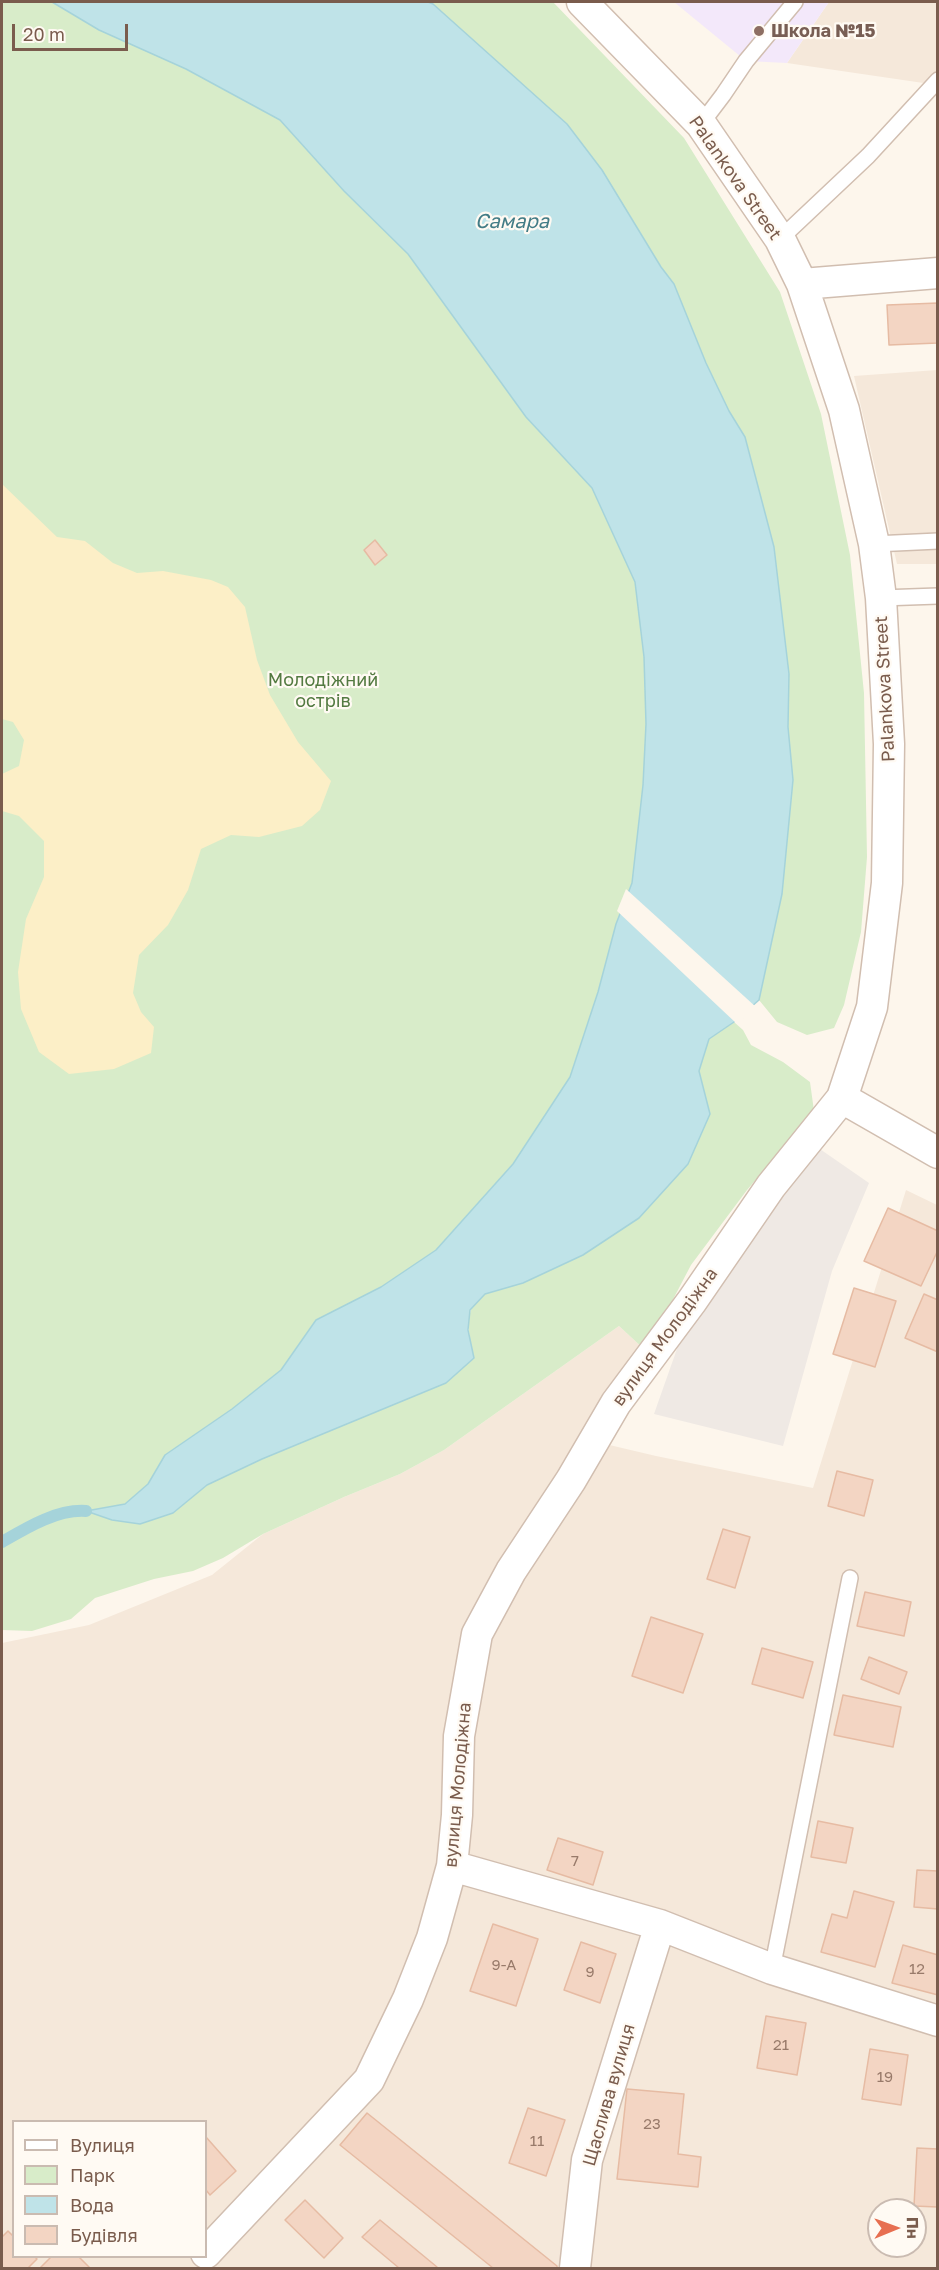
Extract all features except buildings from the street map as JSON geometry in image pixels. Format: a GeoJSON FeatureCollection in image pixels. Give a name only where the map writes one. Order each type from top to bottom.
{"type":"FeatureCollection","features":[{"type":"Feature","properties":{"kind":"street","name":"Palankova Street"},"geometry":{"type":"LineString","coordinates":[[582,2],[700,124],[780,238],[802,284],[844,411],[874,544],[881,598],[889,744],[887,883],[872,1007],[842,1098]]}},
{"type":"Feature","properties":{"kind":"street"},"geometry":{"type":"LineString","coordinates":[[802,284],[938,273]]}},
{"type":"Feature","properties":{"kind":"street"},"geometry":{"type":"LineString","coordinates":[[842,1098],[938,1153]]}},
{"type":"Feature","properties":{"kind":"street","name":"вулиця Молодіжна"},"geometry":{"type":"LineString","coordinates":[[207,2252],[369,2080],[408,2000],[432,1938],[452,1866],[457,1815],[459,1736],[477,1634],[511,1571],[571,1480],[616,1403],[692,1301],[771,1186],[842,1098]]}},
{"type":"Feature","properties":{"kind":"street"},"geometry":{"type":"LineString","coordinates":[[452,1866],[660,1925],[772,1968],[938,2021]]}},
{"type":"Feature","properties":{"kind":"street","name":"Щаслива вулиця"},"geometry":{"type":"LineString","coordinates":[[575,2268],[587,2160],[660,1925]]}},
{"type":"Feature","properties":{"kind":"lane"},"geometry":{"type":"LineString","coordinates":[[700,124],[746,61],[795,2]]}},
{"type":"Feature","properties":{"kind":"lane"},"geometry":{"type":"LineString","coordinates":[[780,238],[868,156],[938,80]]}},
{"type":"Feature","properties":{"kind":"lane"},"geometry":{"type":"LineString","coordinates":[[874,544],[938,541]]}},
{"type":"Feature","properties":{"kind":"lane"},"geometry":{"type":"LineString","coordinates":[[881,598],[938,597]]}},
{"type":"Feature","properties":{"kind":"lane"},"geometry":{"type":"LineString","coordinates":[[772,1968],[850,1578]]}},
{"type":"Feature","properties":{"kind":"shaded area","name":"Школа №15"},"geometry":{"type":"Polygon","coordinates":[[[674,2],[829,2],[787,63],[746,61],[674,2]]]}},
{"type":"Feature","properties":{"kind":"shaded area"},"geometry":{"type":"Polygon","coordinates":[[[829,2],[937,2],[937,85],[787,63],[829,2]]]}},
{"type":"Feature","properties":{"kind":"shaded area"},"geometry":{"type":"Polygon","coordinates":[[[937,370],[937,564],[897,564],[854,376],[937,370]]]}},
{"type":"Feature","properties":{"kind":"shaded area"},"geometry":{"type":"Polygon","coordinates":[[[817,1147],[869,1183],[832,1271],[783,1446],[654,1414],[678,1346],[751,1234],[817,1147]]]}},
{"type":"Feature","properties":{"kind":"shaded area"},"geometry":{"type":"Polygon","coordinates":[[[906,1190],[937,1205],[937,2268],[2,2268],[2,1643],[89,1625],[212,1575],[263,1534],[400,1474],[444,1450],[619,1326],[646,1351],[584,1439],[813,1488],[906,1190]]]}},
{"type":"Feature","properties":{"kind":"green space","name":"Молодіжний острів"},"geometry":{"type":"Polygon","coordinates":[[[2,2],[52,2],[99,30],[186,69],[280,120],[344,191],[408,254],[526,417],[592,488],[635,582],[644,657],[646,724],[643,785],[632,883],[616,924],[598,992],[570,1077],[513,1164],[436,1250],[381,1287],[316,1320],[281,1370],[232,1409],[165,1455],[148,1484],[125,1504],[87,1512],[173,1513],[207,1485],[262,1459],[446,1383],[474,1358],[469,1322],[470,1313],[478,1299],[490,1291],[523,1283],[710,1114],[699,1071],[709,1039],[734,1022],[743,1030],[751,1045],[783,1062],[810,1082],[814,1111],[747,1190],[691,1265],[646,1351],[619,1326],[444,1450],[400,1474],[263,1534],[223,1558],[193,1571],[154,1579],[95,1598],[71,1619],[32,1631],[2,1630],[2,2]]]}},
{"type":"Feature","properties":{"kind":"green space"},"geometry":{"type":"Polygon","coordinates":[[[428,2],[553,2],[684,138],[780,292],[821,414],[850,555],[864,693],[867,857],[861,932],[844,1005],[834,1028],[807,1035],[777,1022],[759,1000],[782,894],[786,848],[789,674],[774,547],[745,437],[729,411],[706,363],[674,284],[629,214],[428,2]]]}},
{"type":"Feature","properties":{"kind":"sand"},"geometry":{"type":"Polygon","coordinates":[[[2,484],[57,537],[85,541],[113,563],[137,573],[163,571],[211,580],[228,587],[245,607],[257,660],[270,695],[298,742],[331,781],[320,810],[302,826],[259,837],[231,835],[201,849],[188,890],[168,925],[139,955],[133,993],[141,1012],[154,1027],[151,1053],[114,1069],[69,1074],[39,1052],[21,1009],[18,972],[26,919],[44,877],[44,841],[19,816],[2,811],[2,774],[19,766],[24,740],[13,722],[2,719],[2,484]]]}},
{"type":"Feature","properties":{"kind":"water","name":"Самара"},"geometry":{"type":"Polygon","coordinates":[[[52,2],[428,2],[567,124],[602,170],[661,267],[674,284],[706,363],[729,411],[745,437],[774,547],[789,674],[788,727],[793,780],[782,894],[759,1000],[734,1022],[709,1039],[699,1071],[710,1114],[688,1164],[639,1218],[583,1255],[523,1283],[485,1294],[470,1310],[468,1330],[474,1358],[446,1383],[262,1459],[207,1485],[173,1513],[140,1524],[112,1520],[86,1511],[125,1504],[148,1484],[165,1455],[232,1409],[281,1370],[316,1320],[381,1287],[436,1250],[513,1164],[570,1077],[598,992],[616,924],[632,883],[643,785],[646,724],[644,657],[635,582],[592,488],[526,417],[408,254],[344,191],[280,120],[186,69],[99,30],[52,2]]]}},
{"type":"Feature","properties":{"kind":"pier"},"geometry":{"type":"Polygon","coordinates":[[[626,889],[756,1007],[737,1024],[617,911],[626,889]]]}},
{"type":"Feature","properties":{"kind":"waterway"},"geometry":{"type":"LineString","coordinates":[[2,1542],[53,1516],[86,1511]]}},
{"type":"Feature","properties":{"kind":"place","name":"Школа №15"},"geometry":{"type":"Point","coordinates":[759,31]}}]}
